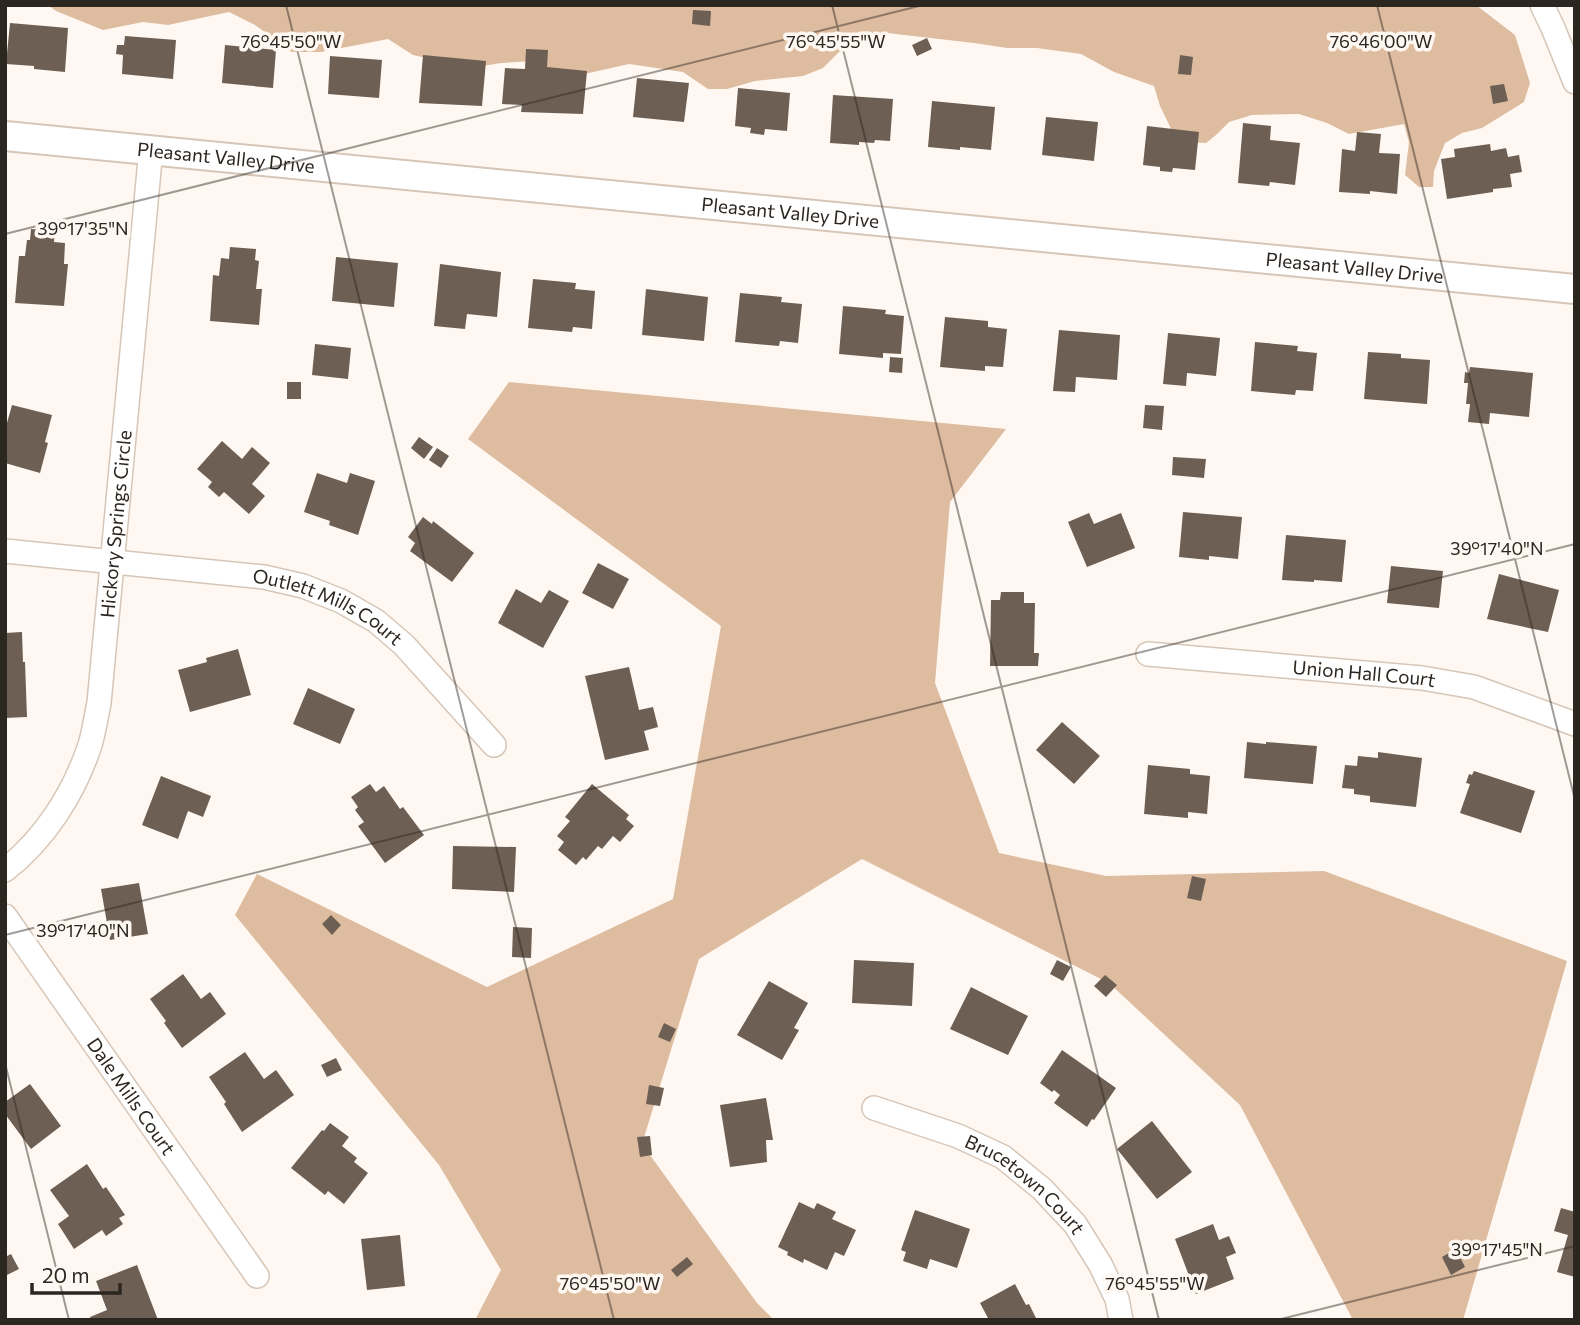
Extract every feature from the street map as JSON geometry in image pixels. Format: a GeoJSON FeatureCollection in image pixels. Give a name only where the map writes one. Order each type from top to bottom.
{"type":"FeatureCollection","features":[{"type":"Feature","properties":{"kind":"street"},"geometry":{"type":"LineString","coordinates":[[1542,5],[1575,82]]}},
{"type":"Feature","properties":{"kind":"street","name":"Pleasant Valley Drive"},"geometry":{"type":"LineString","coordinates":[[5,136],[1575,289]]}},
{"type":"Feature","properties":{"kind":"street","name":"Hickory Springs Circle"},"geometry":{"type":"LineString","coordinates":[[5,870],[19,860],[48,826],[73,787],[90,744],[99,703],[151,149]]}},
{"type":"Feature","properties":{"kind":"street","name":"Outlett Mills Court"},"geometry":{"type":"LineString","coordinates":[[5,551],[264,577],[303,586],[341,601],[376,621],[404,645],[494,745]]}},
{"type":"Feature","properties":{"kind":"street","name":"Union Hall Court"},"geometry":{"type":"LineString","coordinates":[[1148,654],[1422,678],[1474,687],[1575,724]]}},
{"type":"Feature","properties":{"kind":"street","name":"Dale Mills Court"},"geometry":{"type":"LineString","coordinates":[[5,916],[257,1276]]}},
{"type":"Feature","properties":{"kind":"street","name":"Brucetown Court"},"geometry":{"type":"LineString","coordinates":[[874,1108],[958,1136],[1003,1157],[1042,1189],[1074,1224],[1100,1264],[1117,1300],[1121,1320]]}},
{"type":"Feature","properties":{"kind":"shaded area"},"geometry":{"type":"Polygon","coordinates":[[[48,5],[1476,5],[1515,35],[1530,83],[1524,102],[1482,128],[1462,133],[1445,143],[1434,171],[1433,187],[1419,187],[1405,175],[1409,142],[1404,124],[1349,134],[1299,114],[1252,115],[1229,122],[1206,143],[1187,142],[1175,137],[1154,86],[1114,72],[1081,54],[1037,48],[1007,48],[887,33],[840,51],[823,68],[803,76],[755,81],[727,89],[708,89],[683,72],[629,64],[571,77],[534,61],[470,68],[413,55],[388,39],[321,52],[292,52],[255,25],[229,12],[168,25],[143,22],[103,30],[56,11],[48,5]]]}},
{"type":"Feature","properties":{"kind":"shaded area"},"geometry":{"type":"Polygon","coordinates":[[[509,382],[1006,429],[950,502],[935,683],[999,853],[1106,876],[1324,871],[1567,961],[1463,1320],[1353,1320],[1240,1105],[1109,983],[862,859],[699,959],[642,1144],[757,1303],[774,1320],[475,1320],[501,1270],[439,1165],[235,915],[257,874],[487,987],[673,899],[721,626],[468,439],[509,382]]]}},
{"type":"Feature","properties":{"kind":"building"},"geometry":{"type":"Polygon","coordinates":[[[693,10],[711,11],[710,26],[692,24],[693,10]]]}},
{"type":"Feature","properties":{"kind":"building"},"geometry":{"type":"Polygon","coordinates":[[[10,23],[68,28],[65,72],[6,64],[10,23]]]}},
{"type":"Feature","properties":{"kind":"building"},"geometry":{"type":"Polygon","coordinates":[[[125,36],[176,40],[173,79],[122,74],[123,55],[116,54],[117,45],[124,45],[125,36]]]}},
{"type":"Feature","properties":{"kind":"building"},"geometry":{"type":"Polygon","coordinates":[[[927,38],[932,49],[917,56],[912,45],[927,38]]]}},
{"type":"Feature","properties":{"kind":"building"},"geometry":{"type":"Polygon","coordinates":[[[225,45],[276,50],[273,88],[222,83],[225,45]]]}},
{"type":"Feature","properties":{"kind":"building"},"geometry":{"type":"Polygon","coordinates":[[[526,49],[548,50],[547,67],[587,71],[583,114],[521,112],[522,105],[502,104],[505,68],[525,69],[526,49]]]}},
{"type":"Feature","properties":{"kind":"building"},"geometry":{"type":"Polygon","coordinates":[[[423,55],[486,61],[482,106],[419,103],[423,55]]]}},
{"type":"Feature","properties":{"kind":"building"},"geometry":{"type":"Polygon","coordinates":[[[1180,55],[1193,57],[1191,75],[1178,74],[1180,55]]]}},
{"type":"Feature","properties":{"kind":"building"},"geometry":{"type":"Polygon","coordinates":[[[330,56],[382,60],[379,98],[328,94],[330,56]]]}},
{"type":"Feature","properties":{"kind":"building"},"geometry":{"type":"Polygon","coordinates":[[[637,78],[689,83],[684,122],[633,117],[637,78]]]}},
{"type":"Feature","properties":{"kind":"building"},"geometry":{"type":"Polygon","coordinates":[[[1504,84],[1508,101],[1493,104],[1490,86],[1504,84]]]}},
{"type":"Feature","properties":{"kind":"building"},"geometry":{"type":"Polygon","coordinates":[[[738,88],[790,93],[787,131],[765,129],[764,135],[750,133],[751,128],[735,126],[738,88]]]}},
{"type":"Feature","properties":{"kind":"building"},"geometry":{"type":"Polygon","coordinates":[[[833,95],[893,99],[890,141],[859,142],[859,145],[830,143],[833,95]]]}},
{"type":"Feature","properties":{"kind":"building"},"geometry":{"type":"Polygon","coordinates":[[[932,101],[995,107],[991,150],[928,147],[932,101]]]}},
{"type":"Feature","properties":{"kind":"building"},"geometry":{"type":"Polygon","coordinates":[[[1046,117],[1098,122],[1094,161],[1042,155],[1046,117]]]}},
{"type":"Feature","properties":{"kind":"building"},"geometry":{"type":"Polygon","coordinates":[[[1243,123],[1271,126],[1270,140],[1300,143],[1295,185],[1270,182],[1269,186],[1238,183],[1243,123]]]}},
{"type":"Feature","properties":{"kind":"building"},"geometry":{"type":"Polygon","coordinates":[[[1147,126],[1199,132],[1195,170],[1173,168],[1172,172],[1160,171],[1160,167],[1143,165],[1147,126]]]}},
{"type":"Feature","properties":{"kind":"building"},"geometry":{"type":"Polygon","coordinates":[[[1357,132],[1381,134],[1379,153],[1400,154],[1397,194],[1339,192],[1342,149],[1355,151],[1357,132]]]}},
{"type":"Feature","properties":{"kind":"building"},"geometry":{"type":"Polygon","coordinates":[[[1490,144],[1491,151],[1506,148],[1508,157],[1519,155],[1522,172],[1510,174],[1512,187],[1447,199],[1441,159],[1455,157],[1454,149],[1490,144]]]}},
{"type":"Feature","properties":{"kind":"building"},"geometry":{"type":"Polygon","coordinates":[[[31,229],[55,231],[54,242],[65,243],[64,264],[68,264],[64,306],[15,303],[19,256],[25,256],[31,229]]]}},
{"type":"Feature","properties":{"kind":"building"},"geometry":{"type":"Polygon","coordinates":[[[230,247],[256,249],[255,260],[259,261],[256,289],[262,289],[259,325],[210,321],[213,275],[219,276],[221,258],[229,259],[230,247]]]}},
{"type":"Feature","properties":{"kind":"building"},"geometry":{"type":"Polygon","coordinates":[[[336,257],[398,263],[394,307],[332,301],[336,257]]]}},
{"type":"Feature","properties":{"kind":"building"},"geometry":{"type":"Polygon","coordinates":[[[440,264],[501,272],[497,317],[467,314],[465,329],[434,326],[440,264]]]}},
{"type":"Feature","properties":{"kind":"building"},"geometry":{"type":"Polygon","coordinates":[[[533,279],[576,283],[575,289],[595,291],[592,329],[573,327],[572,332],[528,328],[533,279]]]}},
{"type":"Feature","properties":{"kind":"building"},"geometry":{"type":"Polygon","coordinates":[[[646,289],[708,297],[704,341],[642,335],[646,289]]]}},
{"type":"Feature","properties":{"kind":"building"},"geometry":{"type":"Polygon","coordinates":[[[740,293],[782,297],[781,302],[802,304],[798,343],[780,341],[779,346],[735,342],[740,293]]]}},
{"type":"Feature","properties":{"kind":"building"},"geometry":{"type":"Polygon","coordinates":[[[843,306],[886,310],[885,314],[904,316],[901,354],[883,353],[883,358],[839,354],[843,306]]]}},
{"type":"Feature","properties":{"kind":"building"},"geometry":{"type":"Polygon","coordinates":[[[945,317],[988,321],[988,327],[1007,329],[1003,367],[985,366],[985,371],[940,367],[945,317]]]}},
{"type":"Feature","properties":{"kind":"building"},"geometry":{"type":"Polygon","coordinates":[[[1059,330],[1120,335],[1117,380],[1076,377],[1075,392],[1053,391],[1059,330]]]}},
{"type":"Feature","properties":{"kind":"building"},"geometry":{"type":"Polygon","coordinates":[[[1168,333],[1220,338],[1216,376],[1187,373],[1186,386],[1163,384],[1168,333]]]}},
{"type":"Feature","properties":{"kind":"building"},"geometry":{"type":"Polygon","coordinates":[[[1255,342],[1298,346],[1297,351],[1317,353],[1313,391],[1296,390],[1295,395],[1251,391],[1255,342]]]}},
{"type":"Feature","properties":{"kind":"building"},"geometry":{"type":"Polygon","coordinates":[[[315,344],[351,348],[348,379],[312,375],[315,344]]]}},
{"type":"Feature","properties":{"kind":"building"},"geometry":{"type":"Polygon","coordinates":[[[1368,352],[1401,354],[1401,358],[1430,360],[1427,404],[1364,399],[1368,352]]]}},
{"type":"Feature","properties":{"kind":"building"},"geometry":{"type":"Polygon","coordinates":[[[890,357],[903,358],[902,373],[889,372],[890,357]]]}},
{"type":"Feature","properties":{"kind":"building"},"geometry":{"type":"Polygon","coordinates":[[[1470,367],[1533,373],[1529,417],[1490,413],[1489,424],[1468,422],[1468,383],[1464,383],[1465,372],[1469,373],[1470,367]]]}},
{"type":"Feature","properties":{"kind":"building"},"geometry":{"type":"Polygon","coordinates":[[[287,382],[301,382],[301,399],[287,399],[287,382]]]}},
{"type":"Feature","properties":{"kind":"building"},"geometry":{"type":"Polygon","coordinates":[[[12,405],[52,415],[40,473],[5,463],[5,430],[12,405]]]}},
{"type":"Feature","properties":{"kind":"building"},"geometry":{"type":"Polygon","coordinates":[[[1145,405],[1164,406],[1162,430],[1143,428],[1145,405]]]}},
{"type":"Feature","properties":{"kind":"building"},"geometry":{"type":"Polygon","coordinates":[[[419,437],[433,447],[424,459],[411,448],[419,437]]]}},
{"type":"Feature","properties":{"kind":"building"},"geometry":{"type":"Polygon","coordinates":[[[222,441],[242,459],[252,447],[270,463],[252,484],[265,496],[249,514],[224,492],[219,497],[208,487],[212,482],[197,469],[222,441]]]}},
{"type":"Feature","properties":{"kind":"building"},"geometry":{"type":"Polygon","coordinates":[[[437,448],[449,456],[441,468],[429,460],[437,448]]]}},
{"type":"Feature","properties":{"kind":"building"},"geometry":{"type":"Polygon","coordinates":[[[1173,457],[1206,459],[1204,478],[1172,475],[1173,457]]]}},
{"type":"Feature","properties":{"kind":"building"},"geometry":{"type":"Polygon","coordinates":[[[317,473],[347,483],[350,473],[375,481],[358,535],[329,525],[330,521],[304,512],[317,473]]]}},
{"type":"Feature","properties":{"kind":"building"},"geometry":{"type":"Polygon","coordinates":[[[1183,512],[1242,517],[1238,559],[1179,557],[1183,512]]]}},
{"type":"Feature","properties":{"kind":"building"},"geometry":{"type":"Polygon","coordinates":[[[1089,513],[1094,524],[1121,513],[1135,548],[1087,567],[1068,522],[1089,513]]]}},
{"type":"Feature","properties":{"kind":"building"},"geometry":{"type":"Polygon","coordinates":[[[423,517],[432,524],[433,521],[474,553],[452,582],[410,551],[415,543],[408,537],[423,517]]]}},
{"type":"Feature","properties":{"kind":"building"},"geometry":{"type":"Polygon","coordinates":[[[1286,535],[1346,540],[1342,582],[1282,580],[1286,535]]]}},
{"type":"Feature","properties":{"kind":"building"},"geometry":{"type":"Polygon","coordinates":[[[598,563],[629,579],[613,609],[582,593],[598,563]]]}},
{"type":"Feature","properties":{"kind":"building"},"geometry":{"type":"Polygon","coordinates":[[[1391,566],[1443,571],[1439,608],[1387,603],[1391,566]]]}},
{"type":"Feature","properties":{"kind":"building"},"geometry":{"type":"Polygon","coordinates":[[[1499,574],[1559,590],[1548,632],[1487,619],[1499,574]]]}},
{"type":"Feature","properties":{"kind":"building"},"geometry":{"type":"Polygon","coordinates":[[[516,589],[541,603],[549,590],[569,601],[543,648],[498,623],[516,589]]]}},
{"type":"Feature","properties":{"kind":"building"},"geometry":{"type":"Polygon","coordinates":[[[1001,592],[1024,592],[1024,603],[1035,603],[1034,653],[1039,653],[1038,666],[990,666],[991,600],[1000,600],[1001,592]]]}},
{"type":"Feature","properties":{"kind":"building"},"geometry":{"type":"Polygon","coordinates":[[[22,632],[27,717],[5,718],[5,633],[22,632]]]}},
{"type":"Feature","properties":{"kind":"building"},"geometry":{"type":"Polygon","coordinates":[[[238,649],[251,695],[190,712],[178,670],[238,649]]]}},
{"type":"Feature","properties":{"kind":"building"},"geometry":{"type":"Polygon","coordinates":[[[629,667],[639,710],[653,707],[658,727],[644,731],[649,750],[605,760],[585,676],[629,667]]]}},
{"type":"Feature","properties":{"kind":"building"},"geometry":{"type":"Polygon","coordinates":[[[308,688],[355,709],[340,744],[293,724],[308,688]]]}},
{"type":"Feature","properties":{"kind":"building"},"geometry":{"type":"Polygon","coordinates":[[[1062,722],[1100,756],[1074,784],[1036,750],[1062,722]]]}},
{"type":"Feature","properties":{"kind":"building"},"geometry":{"type":"Polygon","coordinates":[[[1247,742],[1317,746],[1313,784],[1244,778],[1247,742]]]}},
{"type":"Feature","properties":{"kind":"building"},"geometry":{"type":"Polygon","coordinates":[[[1378,752],[1422,758],[1416,807],[1370,802],[1370,796],[1354,794],[1354,789],[1342,788],[1345,765],[1357,766],[1358,756],[1378,758],[1378,752]]]}},
{"type":"Feature","properties":{"kind":"building"},"geometry":{"type":"Polygon","coordinates":[[[1148,765],[1190,769],[1190,774],[1210,776],[1207,814],[1188,812],[1188,818],[1144,814],[1148,765]]]}},
{"type":"Feature","properties":{"kind":"building"},"geometry":{"type":"Polygon","coordinates":[[[1474,771],[1535,791],[1521,833],[1460,813],[1470,784],[1466,783],[1469,774],[1472,775],[1474,771]]]}},
{"type":"Feature","properties":{"kind":"building"},"geometry":{"type":"Polygon","coordinates":[[[161,776],[211,796],[203,817],[188,811],[178,839],[142,825],[161,776]]]}},
{"type":"Feature","properties":{"kind":"building"},"geometry":{"type":"Polygon","coordinates":[[[370,784],[376,792],[384,786],[400,809],[403,807],[424,835],[385,863],[358,826],[364,822],[355,810],[358,807],[351,797],[370,784]]]}},
{"type":"Feature","properties":{"kind":"building"},"geometry":{"type":"Polygon","coordinates":[[[592,784],[629,815],[626,819],[634,826],[620,842],[613,836],[602,849],[598,846],[586,860],[583,857],[576,865],[558,850],[564,842],[557,836],[570,821],[565,817],[592,784]]]}},
{"type":"Feature","properties":{"kind":"building"},"geometry":{"type":"Polygon","coordinates":[[[453,846],[516,847],[514,892],[452,889],[453,846]]]}},
{"type":"Feature","properties":{"kind":"building"},"geometry":{"type":"Polygon","coordinates":[[[1192,876],[1206,879],[1201,901],[1187,898],[1192,876]]]}},
{"type":"Feature","properties":{"kind":"building"},"geometry":{"type":"Polygon","coordinates":[[[139,883],[148,934],[110,940],[101,889],[139,883]]]}},
{"type":"Feature","properties":{"kind":"building"},"geometry":{"type":"Polygon","coordinates":[[[331,915],[341,925],[332,935],[322,924],[331,915]]]}},
{"type":"Feature","properties":{"kind":"building"},"geometry":{"type":"Polygon","coordinates":[[[513,927],[532,928],[531,958],[512,957],[513,927]]]}},
{"type":"Feature","properties":{"kind":"building"},"geometry":{"type":"Polygon","coordinates":[[[854,960],[914,963],[912,1006],[852,1003],[854,960]]]}},
{"type":"Feature","properties":{"kind":"building"},"geometry":{"type":"Polygon","coordinates":[[[1057,960],[1071,967],[1063,981],[1050,974],[1057,960]]]}},
{"type":"Feature","properties":{"kind":"building"},"geometry":{"type":"Polygon","coordinates":[[[183,974],[201,999],[210,992],[226,1014],[182,1048],[150,999],[183,974]]]}},
{"type":"Feature","properties":{"kind":"building"},"geometry":{"type":"Polygon","coordinates":[[[1105,975],[1117,985],[1106,997],[1094,986],[1105,975]]]}},
{"type":"Feature","properties":{"kind":"building"},"geometry":{"type":"Polygon","coordinates":[[[769,981],[808,1003],[794,1028],[799,1030],[782,1060],[737,1035],[769,981]]]}},
{"type":"Feature","properties":{"kind":"building"},"geometry":{"type":"Polygon","coordinates":[[[971,987],[1028,1016],[1008,1055],[950,1029],[971,987]]]}},
{"type":"Feature","properties":{"kind":"building"},"geometry":{"type":"Polygon","coordinates":[[[664,1023],[676,1029],[670,1042],[658,1037],[664,1023]]]}},
{"type":"Feature","properties":{"kind":"building"},"geometry":{"type":"Polygon","coordinates":[[[1062,1050],[1116,1088],[1087,1127],[1054,1103],[1060,1095],[1040,1083],[1062,1050]]]}},
{"type":"Feature","properties":{"kind":"building"},"geometry":{"type":"Polygon","coordinates":[[[245,1052],[264,1079],[276,1070],[294,1095],[242,1132],[209,1077],[245,1052]]]}},
{"type":"Feature","properties":{"kind":"building"},"geometry":{"type":"Polygon","coordinates":[[[336,1058],[342,1070],[327,1077],[321,1065],[336,1058]]]}},
{"type":"Feature","properties":{"kind":"building"},"geometry":{"type":"Polygon","coordinates":[[[30,1084],[61,1126],[31,1149],[5,1114],[5,1102],[30,1084]]]}},
{"type":"Feature","properties":{"kind":"building"},"geometry":{"type":"Polygon","coordinates":[[[649,1085],[664,1088],[660,1106],[646,1104],[649,1085]]]}},
{"type":"Feature","properties":{"kind":"building"},"geometry":{"type":"Polygon","coordinates":[[[766,1098],[773,1140],[766,1140],[767,1162],[730,1167],[720,1105],[766,1098]]]}},
{"type":"Feature","properties":{"kind":"building"},"geometry":{"type":"Polygon","coordinates":[[[1152,1121],[1192,1172],[1157,1199],[1117,1149],[1152,1121]]]}},
{"type":"Feature","properties":{"kind":"building"},"geometry":{"type":"Polygon","coordinates":[[[330,1123],[349,1137],[342,1146],[357,1158],[354,1162],[368,1173],[344,1204],[328,1191],[325,1195],[291,1168],[330,1123]]]}},
{"type":"Feature","properties":{"kind":"building"},"geometry":{"type":"Polygon","coordinates":[[[650,1136],[652,1155],[640,1157],[637,1137],[650,1136]]]}},
{"type":"Feature","properties":{"kind":"building"},"geometry":{"type":"Polygon","coordinates":[[[87,1164],[103,1189],[106,1187],[125,1215],[119,1218],[123,1224],[106,1236],[102,1230],[74,1249],[58,1224],[69,1216],[50,1190],[87,1164]]]}},
{"type":"Feature","properties":{"kind":"building"},"geometry":{"type":"Polygon","coordinates":[[[799,1202],[814,1209],[817,1203],[836,1212],[832,1219],[856,1230],[844,1256],[835,1252],[827,1270],[804,1259],[803,1263],[778,1247],[799,1202]]]}},
{"type":"Feature","properties":{"kind":"building"},"geometry":{"type":"Polygon","coordinates":[[[1561,1208],[1575,1212],[1575,1277],[1557,1272],[1568,1235],[1554,1231],[1561,1208]]]}},
{"type":"Feature","properties":{"kind":"building"},"geometry":{"type":"Polygon","coordinates":[[[915,1210],[970,1229],[957,1268],[930,1259],[927,1269],[903,1261],[906,1252],[901,1250],[915,1210]]]}},
{"type":"Feature","properties":{"kind":"building"},"geometry":{"type":"Polygon","coordinates":[[[1213,1224],[1219,1240],[1229,1236],[1236,1253],[1226,1257],[1234,1279],[1196,1294],[1175,1239],[1213,1224]]]}},
{"type":"Feature","properties":{"kind":"building"},"geometry":{"type":"Polygon","coordinates":[[[400,1235],[405,1286],[367,1290],[361,1239],[400,1235]]]}},
{"type":"Feature","properties":{"kind":"building"},"geometry":{"type":"Polygon","coordinates":[[[1456,1249],[1465,1267],[1451,1275],[1442,1257],[1456,1249]]]}},
{"type":"Feature","properties":{"kind":"building"},"geometry":{"type":"Polygon","coordinates":[[[11,1254],[19,1269],[5,1276],[5,1257],[11,1254]]]}},
{"type":"Feature","properties":{"kind":"building"},"geometry":{"type":"Polygon","coordinates":[[[687,1257],[693,1264],[677,1277],[671,1270],[687,1257]]]}},
{"type":"Feature","properties":{"kind":"building"},"geometry":{"type":"Polygon","coordinates":[[[137,1265],[158,1320],[91,1320],[90,1317],[107,1310],[96,1281],[137,1265]]]}},
{"type":"Feature","properties":{"kind":"building"},"geometry":{"type":"Polygon","coordinates":[[[1015,1284],[1037,1320],[989,1320],[980,1303],[1015,1284]]]}}]}
